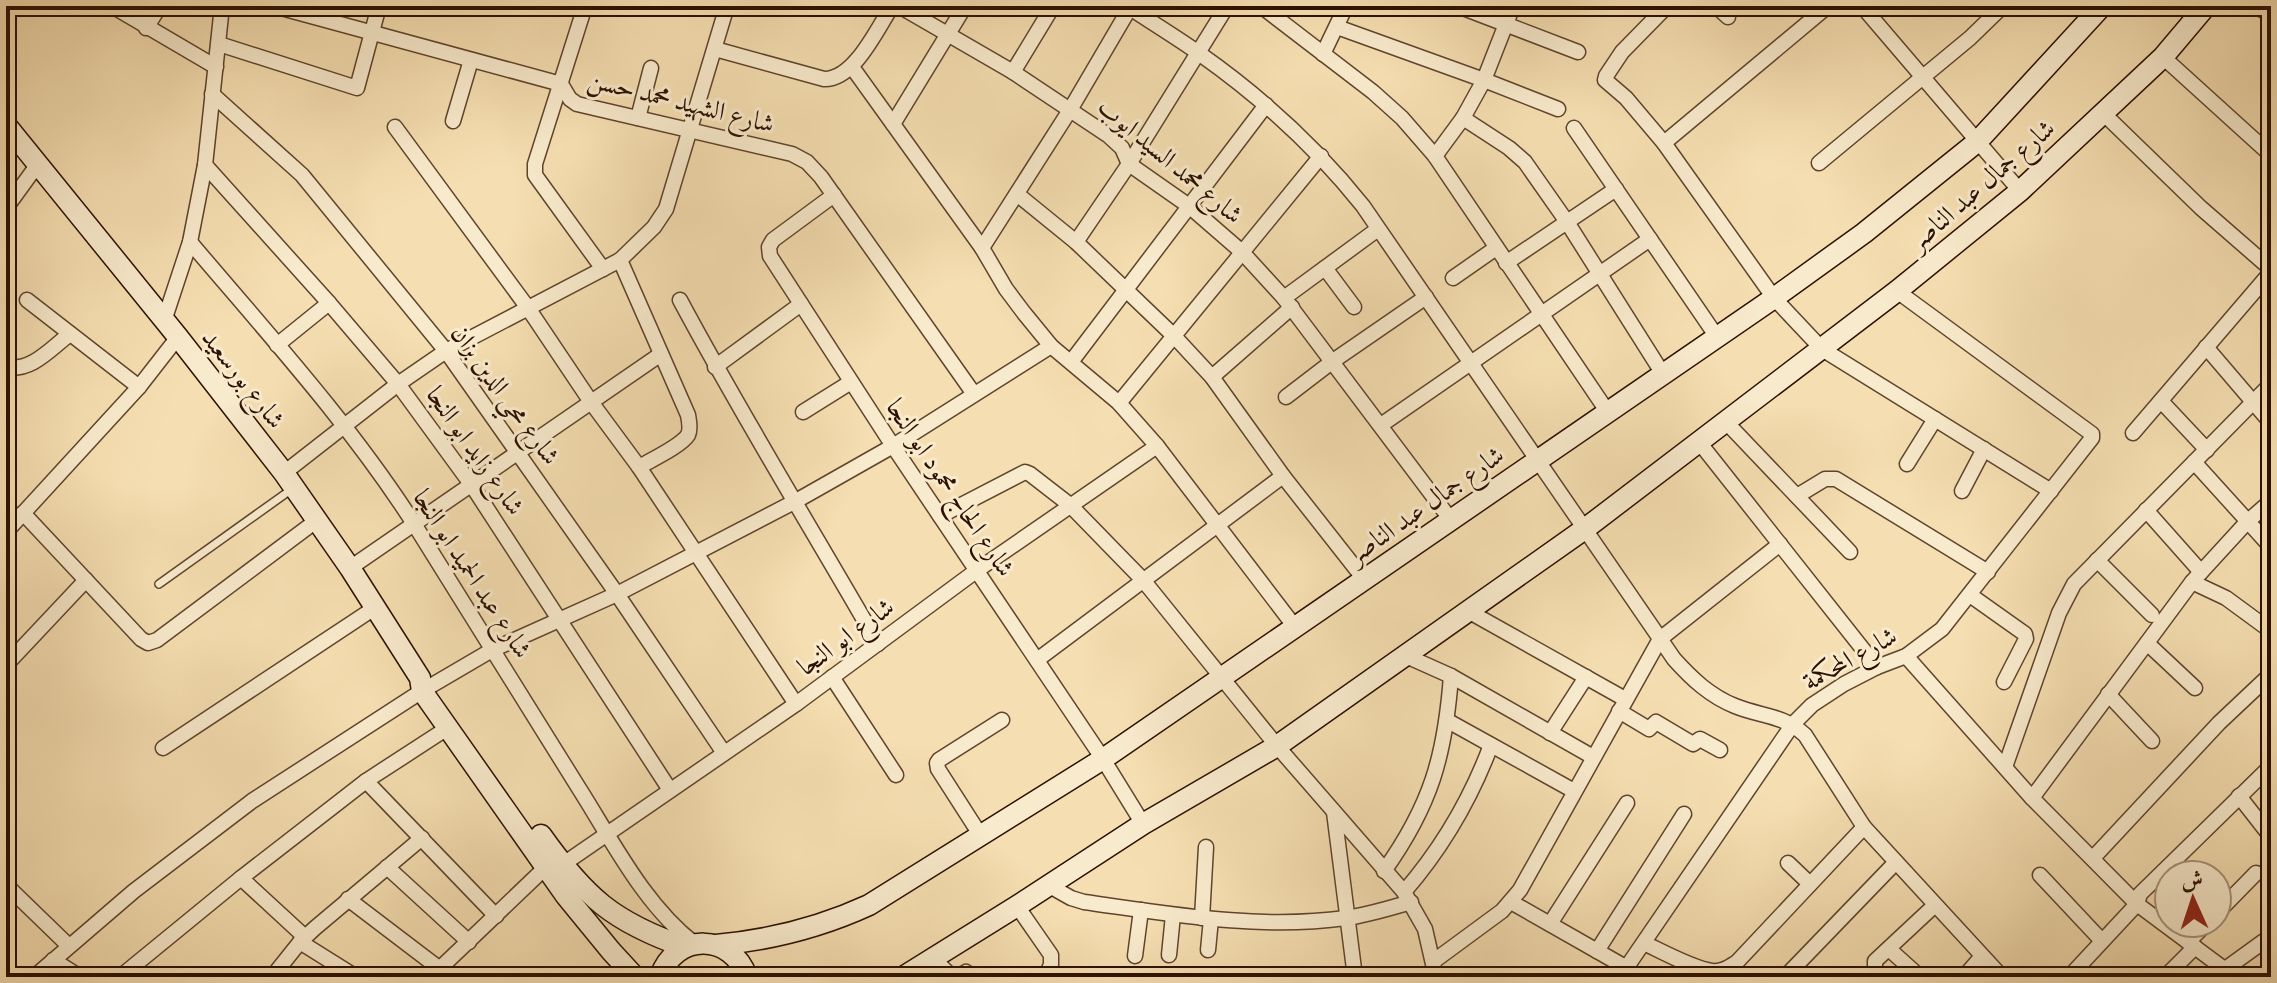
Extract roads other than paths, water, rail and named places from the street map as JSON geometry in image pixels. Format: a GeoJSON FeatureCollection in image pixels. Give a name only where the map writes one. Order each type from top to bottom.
{"type":"FeatureCollection","features":[{"type":"Feature","properties":{"kind":"street"},"geometry":{"type":"LineString","coordinates":[[112,6],[216,67]]}},
{"type":"Feature","properties":{"kind":"street"},"geometry":{"type":"LineString","coordinates":[[146,28],[160,6]]}},
{"type":"Feature","properties":{"kind":"street"},"geometry":{"type":"LineString","coordinates":[[222,6],[205,165],[171,329],[139,387],[13,519],[86,580],[148,643],[316,521]]}},
{"type":"Feature","properties":{"kind":"street","name":"شارع الشهيد محمد حسن"},"geometry":{"type":"LineString","coordinates":[[274,6],[296,9],[561,84],[577,104],[792,154],[807,162],[834,195],[974,394]]}},
{"type":"Feature","properties":{"kind":"street"},"geometry":{"type":"LineString","coordinates":[[219,44],[357,88],[379,6]]}},
{"type":"Feature","properties":{"kind":"street"},"geometry":{"type":"LineString","coordinates":[[585,6],[535,164],[535,175],[603,269]]}},
{"type":"Feature","properties":{"kind":"street"},"geometry":{"type":"LineString","coordinates":[[289,481],[344,426],[398,384],[446,351],[620,260],[661,219],[727,6]]}},
{"type":"Feature","properties":{"kind":"street"},"geometry":{"type":"LineString","coordinates":[[715,49],[824,79],[834,79],[852,67],[892,6]]}},
{"type":"Feature","properties":{"kind":"street","name":"شارع محمد السيد ايوب"},"geometry":{"type":"LineString","coordinates":[[899,6],[1013,72],[1116,142],[1129,164],[1189,206],[1242,252],[1288,303],[1451,520]]}},
{"type":"Feature","properties":{"kind":"street"},"geometry":{"type":"LineString","coordinates":[[893,124],[965,6]]}},
{"type":"Feature","properties":{"kind":"street"},"geometry":{"type":"LineString","coordinates":[[1013,72],[1053,6]]}},
{"type":"Feature","properties":{"kind":"street"},"geometry":{"type":"LineString","coordinates":[[1076,242],[1129,164],[1227,6]]}},
{"type":"Feature","properties":{"kind":"street"},"geometry":{"type":"LineString","coordinates":[[1261,6],[1373,92],[1402,118],[1435,156],[1607,411]]}},
{"type":"Feature","properties":{"kind":"street"},"geometry":{"type":"LineString","coordinates":[[1323,54],[1346,6]]}},
{"type":"Feature","properties":{"kind":"street"},"geometry":{"type":"LineString","coordinates":[[1458,6],[1578,52]]}},
{"type":"Feature","properties":{"kind":"street"},"geometry":{"type":"LineString","coordinates":[[1435,156],[1463,118],[1484,80],[1513,6]]}},
{"type":"Feature","properties":{"kind":"street"},"geometry":{"type":"LineString","coordinates":[[1667,6],[1644,28],[1605,80],[1626,98],[1664,143],[1774,298],[1822,349],[2051,491]]}},
{"type":"Feature","properties":{"kind":"street"},"geometry":{"type":"LineString","coordinates":[[1716,6],[1728,17]]}},
{"type":"Feature","properties":{"kind":"street"},"geometry":{"type":"LineString","coordinates":[[1664,143],[1828,6]]}},
{"type":"Feature","properties":{"kind":"street"},"geometry":{"type":"LineString","coordinates":[[1862,6],[2020,191]]}},
{"type":"Feature","properties":{"kind":"street"},"geometry":{"type":"LineString","coordinates":[[1819,163],[1970,38],[2003,6]]}},
{"type":"Feature","properties":{"kind":"street","name":"شارع جمال عبد الناصر"},"geometry":{"type":"LineString","coordinates":[[690,946],[779,937],[840,918],[896,890],[1103,759],[1864,233],[1977,142],[2102,6]]}},
{"type":"Feature","properties":{"kind":"street","name":"شارع جمال عبد الناصر"},"geometry":{"type":"LineString","coordinates":[[903,977],[1143,824],[1277,746],[1586,528],[1897,291],[2020,191],[2163,57],[2206,6]]}},
{"type":"Feature","properties":{"kind":"street"},"geometry":{"type":"LineString","coordinates":[[2254,6],[2271,14]]}},
{"type":"Feature","properties":{"kind":"street"},"geometry":{"type":"LineString","coordinates":[[982,248],[1070,110],[1129,7],[1199,53],[1266,105],[1321,156],[1363,206],[1683,669],[1712,695],[1732,705],[1777,717],[1793,724],[1805,735],[1864,827],[2002,977]]}},
{"type":"Feature","properties":{"kind":"street"},"geometry":{"type":"LineString","coordinates":[[1337,27],[1558,109]]}},
{"type":"Feature","properties":{"kind":"street"},"geometry":{"type":"LineString","coordinates":[[2163,57],[2271,155]]}},
{"type":"Feature","properties":{"kind":"street"},"geometry":{"type":"LineString","coordinates":[[453,121],[471,60]]}},
{"type":"Feature","properties":{"kind":"street"},"geometry":{"type":"LineString","coordinates":[[852,67],[982,248],[1006,289],[1051,346],[1119,403],[1157,446],[1295,627]]}},
{"type":"Feature","properties":{"kind":"street"},"geometry":{"type":"LineString","coordinates":[[638,118],[651,68]]}},
{"type":"Feature","properties":{"kind":"street","name":"شارع محي الدين بزان"},"geometry":{"type":"LineString","coordinates":[[212,94],[302,175],[446,351],[617,594],[724,753]]}},
{"type":"Feature","properties":{"kind":"street"},"geometry":{"type":"LineString","coordinates":[[1071,362],[1266,105]]}},
{"type":"Feature","properties":{"kind":"street"},"geometry":{"type":"LineString","coordinates":[[2104,114],[2271,271],[2133,433]]}},
{"type":"Feature","properties":{"kind":"street"},"geometry":{"type":"LineString","coordinates":[[1463,118],[1525,162],[1567,222],[1663,374]]}},
{"type":"Feature","properties":{"kind":"street","name":"شارع بورسعيد"},"geometry":{"type":"LineString","coordinates":[[6,125],[289,481],[425,684],[554,866],[588,924],[635,977]]}},
{"type":"Feature","properties":{"kind":"street"},"geometry":{"type":"LineString","coordinates":[[395,127],[528,308],[639,467],[796,704]]}},
{"type":"Feature","properties":{"kind":"street"},"geometry":{"type":"LineString","coordinates":[[1574,128],[1717,337]]}},
{"type":"Feature","properties":{"kind":"street"},"geometry":{"type":"LineString","coordinates":[[1119,403],[1321,156]]}},
{"type":"Feature","properties":{"kind":"street"},"geometry":{"type":"LineString","coordinates":[[6,208],[38,164]]}},
{"type":"Feature","properties":{"kind":"street","name":"شارع زايد ابو النجا"},"geometry":{"type":"LineString","coordinates":[[205,165],[398,384],[471,484],[670,790]]}},
{"type":"Feature","properties":{"kind":"street"},"geometry":{"type":"LineString","coordinates":[[1506,263],[1616,189]]}},
{"type":"Feature","properties":{"kind":"street"},"geometry":{"type":"LineString","coordinates":[[1017,194],[1076,242],[1212,377],[1283,476],[1364,579]]}},
{"type":"Feature","properties":{"kind":"street","name":"شارع الحاج محمود ابو النجا"},"geometry":{"type":"LineString","coordinates":[[834,195],[773,240],[769,247],[770,256],[1143,824]]}},
{"type":"Feature","properties":{"kind":"street"},"geometry":{"type":"LineString","coordinates":[[1212,377],[1325,268],[1378,229]]}},
{"type":"Feature","properties":{"kind":"street"},"geometry":{"type":"LineString","coordinates":[[1381,425],[1650,239]]}},
{"type":"Feature","properties":{"kind":"street","name":"شارع عبد الحميد ابو النجا"},"geometry":{"type":"LineString","coordinates":[[190,242],[344,426],[414,524],[608,834],[655,905],[690,946]]}},
{"type":"Feature","properties":{"kind":"street"},"geometry":{"type":"LineString","coordinates":[[1453,278],[1496,248]]}},
{"type":"Feature","properties":{"kind":"street"},"geometry":{"type":"LineString","coordinates":[[620,260],[690,425],[688,434],[678,443],[639,467]]}},
{"type":"Feature","properties":{"kind":"street"},"geometry":{"type":"LineString","coordinates":[[1325,268],[1354,307]]}},
{"type":"Feature","properties":{"kind":"street","name":"شارع المحكمة"},"geometry":{"type":"LineString","coordinates":[[1624,972],[1793,724],[1812,705],[1844,684],[1906,656],[1942,629],[2092,436],[1897,291]]}},
{"type":"Feature","properties":{"kind":"street"},"geometry":{"type":"LineString","coordinates":[[1286,397],[1426,297]]}},
{"type":"Feature","properties":{"kind":"street"},"geometry":{"type":"LineString","coordinates":[[27,300],[139,387]]}},
{"type":"Feature","properties":{"kind":"street"},"geometry":{"type":"LineString","coordinates":[[680,300],[715,367],[878,644]]}},
{"type":"Feature","properties":{"kind":"street"},"geometry":{"type":"LineString","coordinates":[[277,345],[329,303]]}},
{"type":"Feature","properties":{"kind":"street"},"geometry":{"type":"LineString","coordinates":[[715,367],[801,304]]}},
{"type":"Feature","properties":{"kind":"street"},"geometry":{"type":"LineString","coordinates":[[6,367],[29,365],[70,334]]}},
{"type":"Feature","properties":{"kind":"street"},"geometry":{"type":"LineString","coordinates":[[34,977],[134,891],[252,801],[425,684],[698,554],[893,446],[1051,346]]}},
{"type":"Feature","properties":{"kind":"street"},"geometry":{"type":"LineString","coordinates":[[2206,347],[2271,423]]}},
{"type":"Feature","properties":{"kind":"street"},"geometry":{"type":"LineString","coordinates":[[350,568],[661,354]]}},
{"type":"Feature","properties":{"kind":"street"},"geometry":{"type":"LineString","coordinates":[[803,412],[851,382]]}},
{"type":"Feature","properties":{"kind":"street"},"geometry":{"type":"LineString","coordinates":[[2005,767],[2059,613],[2074,584],[2271,384]]}},
{"type":"Feature","properties":{"kind":"street"},"geometry":{"type":"LineString","coordinates":[[2161,401],[2207,450]]}},
{"type":"Feature","properties":{"kind":"street"},"geometry":{"type":"LineString","coordinates":[[1907,464],[1935,419]]}},
{"type":"Feature","properties":{"kind":"street"},"geometry":{"type":"LineString","coordinates":[[1726,422],[1850,552]]}},
{"type":"Feature","properties":{"kind":"street"},"geometry":{"type":"LineString","coordinates":[[1699,442],[1877,667]]}},
{"type":"Feature","properties":{"kind":"street","name":"شارع ابو النجا"},"geometry":{"type":"LineString","coordinates":[[436,973],[554,866],[608,834],[796,704],[976,571],[1157,446]]}},
{"type":"Feature","properties":{"kind":"street"},"geometry":{"type":"LineString","coordinates":[[1962,491],[1984,449]]}},
{"type":"Feature","properties":{"kind":"street"},"geometry":{"type":"LineString","coordinates":[[2194,462],[2271,547]]}},
{"type":"Feature","properties":{"kind":"street"},"geometry":{"type":"LineString","coordinates":[[940,516],[1020,474],[1030,474],[1070,505],[1143,580],[1277,746],[1408,897],[1425,929],[1436,977]]}},
{"type":"Feature","properties":{"kind":"street"},"geometry":{"type":"LineString","coordinates":[[1037,660],[1283,476]]}},
{"type":"Feature","properties":{"kind":"street"},"geometry":{"type":"LineString","coordinates":[[1797,496],[1825,479],[1836,479],[1988,572]]}},
{"type":"Feature","properties":{"kind":"street"},"geometry":{"type":"LineString","coordinates":[[2032,798],[2197,577],[2247,522],[2271,501]]}},
{"type":"Feature","properties":{"kind":"street"},"geometry":{"type":"LineString","coordinates":[[2146,510],[2197,577],[2271,631]]}},
{"type":"Feature","properties":{"kind":"street"},"geometry":{"type":"LineString","coordinates":[[1434,961],[1492,919],[1520,890],[1660,639],[1780,544]]}},
{"type":"Feature","properties":{"kind":"street"},"geometry":{"type":"LineString","coordinates":[[2097,560],[2152,615]]}},
{"type":"Feature","properties":{"kind":"street"},"geometry":{"type":"LineString","coordinates":[[6,665],[86,580]]}},
{"type":"Feature","properties":{"kind":"street"},"geometry":{"type":"LineString","coordinates":[[1970,595],[2025,634],[2026,639],[2004,682]]}},
{"type":"Feature","properties":{"kind":"street"},"geometry":{"type":"LineString","coordinates":[[163,748],[376,607]]}},
{"type":"Feature","properties":{"kind":"street"},"geometry":{"type":"LineString","coordinates":[[1468,611],[1586,677],[1649,729],[1656,722],[1693,744],[1700,739],[1720,750]]}},
{"type":"Feature","properties":{"kind":"street"},"geometry":{"type":"LineString","coordinates":[[2147,643],[2195,688]]}},
{"type":"Feature","properties":{"kind":"street"},"geometry":{"type":"LineString","coordinates":[[1404,655],[1451,676],[1593,757]]}},
{"type":"Feature","properties":{"kind":"street"},"geometry":{"type":"LineString","coordinates":[[1906,656],[2032,798],[2137,904],[2226,975],[2271,936]]}},
{"type":"Feature","properties":{"kind":"street"},"geometry":{"type":"LineString","coordinates":[[2093,858],[2219,723],[2271,674]]}},
{"type":"Feature","properties":{"kind":"street"},"geometry":{"type":"LineString","coordinates":[[1384,871],[1407,837],[1435,774],[1448,721],[1451,676]]}},
{"type":"Feature","properties":{"kind":"street"},"geometry":{"type":"LineString","coordinates":[[832,677],[896,775]]}},
{"type":"Feature","properties":{"kind":"street"},"geometry":{"type":"LineString","coordinates":[[1550,733],[1586,677]]}},
{"type":"Feature","properties":{"kind":"street","name":"شارع بورسعيد"},"geometry":{"type":"LineString","coordinates":[[425,684],[449,727],[554,866],[614,914],[655,937],[690,946]]}},
{"type":"Feature","properties":{"kind":"street"},"geometry":{"type":"LineString","coordinates":[[2108,694],[2152,741]]}},
{"type":"Feature","properties":{"kind":"street"},"geometry":{"type":"LineString","coordinates":[[981,836],[937,763],[1002,720]]}},
{"type":"Feature","properties":{"kind":"street"},"geometry":{"type":"LineString","coordinates":[[1448,721],[1574,791]]}},
{"type":"Feature","properties":{"kind":"street"},"geometry":{"type":"LineString","coordinates":[[120,977],[366,781],[449,727]]}},
{"type":"Feature","properties":{"kind":"street"},"geometry":{"type":"LineString","coordinates":[[1048,885],[1084,902],[1206,919],[1299,922],[1348,918],[1408,897],[1455,824],[1475,786],[1491,745]]}},
{"type":"Feature","properties":{"kind":"street"},"geometry":{"type":"LineString","coordinates":[[2069,977],[2137,904],[2140,894],[2271,766]]}},
{"type":"Feature","properties":{"kind":"street"},"geometry":{"type":"LineString","coordinates":[[366,781],[496,916]]}},
{"type":"Feature","properties":{"kind":"street"},"geometry":{"type":"LineString","coordinates":[[2239,796],[2271,837]]}},
{"type":"Feature","properties":{"kind":"street"},"geometry":{"type":"LineString","coordinates":[[1550,924],[1627,803]]}},
{"type":"Feature","properties":{"kind":"street"},"geometry":{"type":"LineString","coordinates":[[1334,812],[1355,977]]}},
{"type":"Feature","properties":{"kind":"street"},"geometry":{"type":"LineString","coordinates":[[1597,951],[1684,814]]}},
{"type":"Feature","properties":{"kind":"street"},"geometry":{"type":"LineString","coordinates":[[1644,943],[1703,969],[1721,970],[1737,962],[1864,827]]}},
{"type":"Feature","properties":{"kind":"street"},"geometry":{"type":"LineString","coordinates":[[272,977],[302,940],[422,838]]}},
{"type":"Feature","properties":{"kind":"street"},"geometry":{"type":"LineString","coordinates":[[1206,847],[1208,950]]}},
{"type":"Feature","properties":{"kind":"street"},"geometry":{"type":"LineString","coordinates":[[1785,977],[1896,862]]}},
{"type":"Feature","properties":{"kind":"street"},"geometry":{"type":"LineString","coordinates":[[1788,863],[1810,884]]}},
{"type":"Feature","properties":{"kind":"street"},"geometry":{"type":"LineString","coordinates":[[387,867],[469,942]]}},
{"type":"Feature","properties":{"kind":"street"},"geometry":{"type":"LineString","coordinates":[[2233,897],[2256,873]]}},
{"type":"Feature","properties":{"kind":"street"},"geometry":{"type":"LineString","coordinates":[[2040,875],[2102,941]]}},
{"type":"Feature","properties":{"kind":"street"},"geometry":{"type":"LineString","coordinates":[[241,878],[302,940],[356,977]]}},
{"type":"Feature","properties":{"kind":"street"},"geometry":{"type":"LineString","coordinates":[[6,885],[69,946]]}},
{"type":"Feature","properties":{"kind":"street"},"geometry":{"type":"LineString","coordinates":[[348,899],[436,973]]}},
{"type":"Feature","properties":{"kind":"street"},"geometry":{"type":"LineString","coordinates":[[1511,902],[1597,951],[1624,972]]}},
{"type":"Feature","properties":{"kind":"street"},"geometry":{"type":"LineString","coordinates":[[1875,977],[1875,961],[1935,905]]}},
{"type":"Feature","properties":{"kind":"street"},"geometry":{"type":"LineString","coordinates":[[1017,906],[1051,955],[1051,965],[1045,977]]}},
{"type":"Feature","properties":{"kind":"street"},"geometry":{"type":"LineString","coordinates":[[1135,956],[1141,910]]}},
{"type":"Feature","properties":{"kind":"street"},"geometry":{"type":"LineString","coordinates":[[1169,955],[1173,915]]}},
{"type":"Feature","properties":{"kind":"street"},"geometry":{"type":"LineString","coordinates":[[2165,977],[2195,939]]}},
{"type":"Feature","properties":{"kind":"street"},"geometry":{"type":"LineString","coordinates":[[716,945],[735,956],[747,977]]}},
{"type":"Feature","properties":{"kind":"street"},"geometry":{"type":"LineString","coordinates":[[660,977],[668,961],[690,946]]}},
{"type":"Feature","properties":{"kind":"street"},"geometry":{"type":"LineString","coordinates":[[1889,949],[1920,977]]}},
{"type":"Feature","properties":{"kind":"street"},"geometry":{"type":"LineString","coordinates":[[1964,977],[1982,956]]}},
{"type":"Feature","properties":{"kind":"street"},"geometry":{"type":"LineString","coordinates":[[933,958],[952,977]]}},
{"type":"Feature","properties":{"kind":"street"},"geometry":{"type":"LineString","coordinates":[[53,960],[80,977]]}},
{"type":"Feature","properties":{"kind":"street"},"geometry":{"type":"LineString","coordinates":[[958,977],[966,972],[972,977]]}},
{"type":"Feature","properties":{"kind":"lane"},"geometry":{"type":"LineString","coordinates":[[159,584],[289,481]]}}]}
